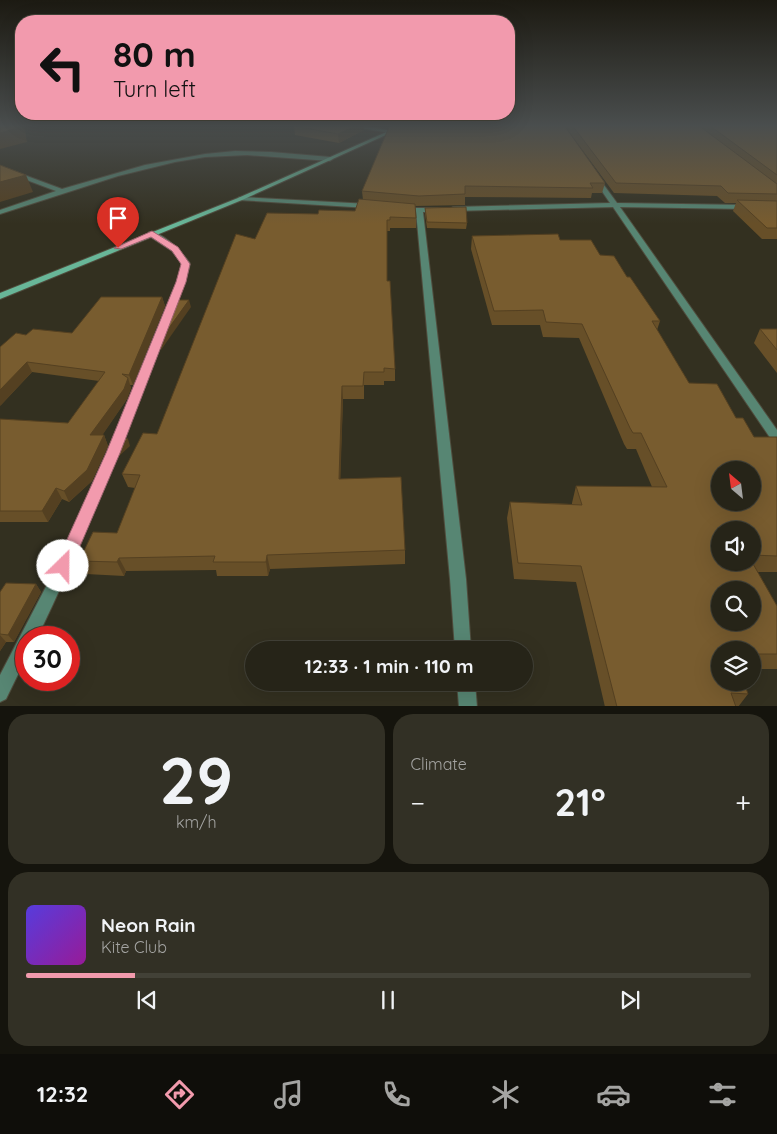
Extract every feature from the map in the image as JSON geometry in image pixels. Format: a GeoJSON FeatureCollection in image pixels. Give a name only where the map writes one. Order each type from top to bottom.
{"type":"FeatureCollection","features":[{"type":"Feature","properties":{"kind":"main road"},"geometry":{"type":"LineString","coordinates":[[0,296],[240,199],[330,159]]}},
{"type":"Feature","properties":{"kind":"street"},"geometry":{"type":"LineString","coordinates":[[0,212],[129,170],[196,158]]}},
{"type":"Feature","properties":{"kind":"street"},"geometry":{"type":"LineString","coordinates":[[313,158],[330,159]]}},
{"type":"Feature","properties":{"kind":"street"},"geometry":{"type":"LineString","coordinates":[[0,168],[62,191]]}},
{"type":"Feature","properties":{"kind":"street"},"geometry":{"type":"LineString","coordinates":[[592,173],[777,440]]}},
{"type":"Feature","properties":{"kind":"street"},"geometry":{"type":"LineString","coordinates":[[240,199],[381,207]]}},
{"type":"Feature","properties":{"kind":"street"},"geometry":{"type":"LineString","coordinates":[[391,208],[419,210],[614,205],[758,207]]}},
{"type":"Feature","properties":{"kind":"street"},"geometry":{"type":"LineString","coordinates":[[419,210],[458,579],[462,641]]}},
{"type":"Feature","properties":{"kind":"street"},"geometry":{"type":"LineString","coordinates":[[34,626],[56,582],[113,453],[181,282],[186,264],[175,249],[152,234]]}},
{"type":"Feature","properties":{"kind":"street"},"geometry":{"type":"LineString","coordinates":[[0,693],[15,663]]}},
{"type":"Feature","properties":{"kind":"street"},"geometry":{"type":"LineString","coordinates":[[467,691],[468,706]]}},
{"type":"Feature","properties":{"kind":"building"},"geometry":{"type":"Polygon","coordinates":[[[376,158],[587,158],[605,183],[590,183],[593,188],[465,186],[465,194],[419,196],[362,191],[376,158]]]}},
{"type":"Feature","properties":{"kind":"building"},"geometry":{"type":"Polygon","coordinates":[[[597,158],[742,158],[777,184],[777,194],[728,193],[721,186],[616,183],[597,158]]]}},
{"type":"Feature","properties":{"kind":"building"},"geometry":{"type":"Polygon","coordinates":[[[754,158],[777,158],[777,175],[754,158]]]}},
{"type":"Feature","properties":{"kind":"building"},"geometry":{"type":"Polygon","coordinates":[[[0,165],[26,175],[0,182],[0,165]]]}},
{"type":"Feature","properties":{"kind":"building"},"geometry":{"type":"Polygon","coordinates":[[[359,199],[415,204],[416,218],[390,217],[390,220],[387,220],[387,281],[390,281],[395,369],[384,368],[384,372],[364,372],[363,386],[342,386],[339,479],[401,477],[405,550],[267,555],[266,562],[213,562],[215,556],[119,558],[117,562],[79,561],[93,532],[117,533],[140,475],[122,474],[143,433],[157,434],[236,234],[255,239],[267,213],[318,214],[319,210],[355,211],[359,199]]]}},
{"type":"Feature","properties":{"kind":"building"},"geometry":{"type":"Polygon","coordinates":[[[737,200],[777,201],[777,228],[767,228],[737,200]]]}},
{"type":"Feature","properties":{"kind":"building"},"geometry":{"type":"Polygon","coordinates":[[[466,207],[467,223],[427,222],[425,208],[466,207]]]}},
{"type":"Feature","properties":{"kind":"building"},"geometry":{"type":"Polygon","coordinates":[[[558,234],[560,240],[591,240],[600,255],[614,256],[627,277],[630,277],[660,321],[652,321],[689,383],[717,384],[736,418],[743,418],[754,437],[777,437],[777,556],[761,555],[761,521],[711,521],[711,571],[757,571],[777,606],[777,654],[761,654],[761,641],[711,641],[711,691],[747,691],[748,694],[731,693],[736,706],[617,706],[581,566],[518,563],[510,502],[582,505],[576,486],[667,487],[641,433],[633,433],[630,428],[582,324],[546,322],[543,310],[494,311],[472,236],[558,234]]]}},
{"type":"Feature","properties":{"kind":"building"},"geometry":{"type":"Polygon","coordinates":[[[101,297],[162,297],[129,375],[122,374],[128,378],[124,389],[90,435],[104,435],[87,470],[64,491],[56,488],[42,511],[0,511],[0,419],[68,423],[105,372],[27,362],[0,390],[0,347],[16,333],[26,335],[33,329],[72,333],[101,297]]]}},
{"type":"Feature","properties":{"kind":"building"},"geometry":{"type":"Polygon","coordinates":[[[176,300],[189,300],[159,342],[176,300]]]}},
{"type":"Feature","properties":{"kind":"building"},"geometry":{"type":"Polygon","coordinates":[[[760,329],[777,329],[777,350],[760,329]]]}},
{"type":"Feature","properties":{"kind":"building"},"geometry":{"type":"Polygon","coordinates":[[[120,438],[128,439],[115,449],[120,438]]]}},
{"type":"Feature","properties":{"kind":"building"},"geometry":{"type":"Polygon","coordinates":[[[6,583],[36,584],[8,635],[0,634],[0,592],[6,583]]]}},
{"type":"Feature","properties":{"kind":"route"},"geometry":{"type":"LineString","coordinates":[[63,566],[113,453],[181,282],[186,264],[175,249],[152,234],[118,248]]}}]}
